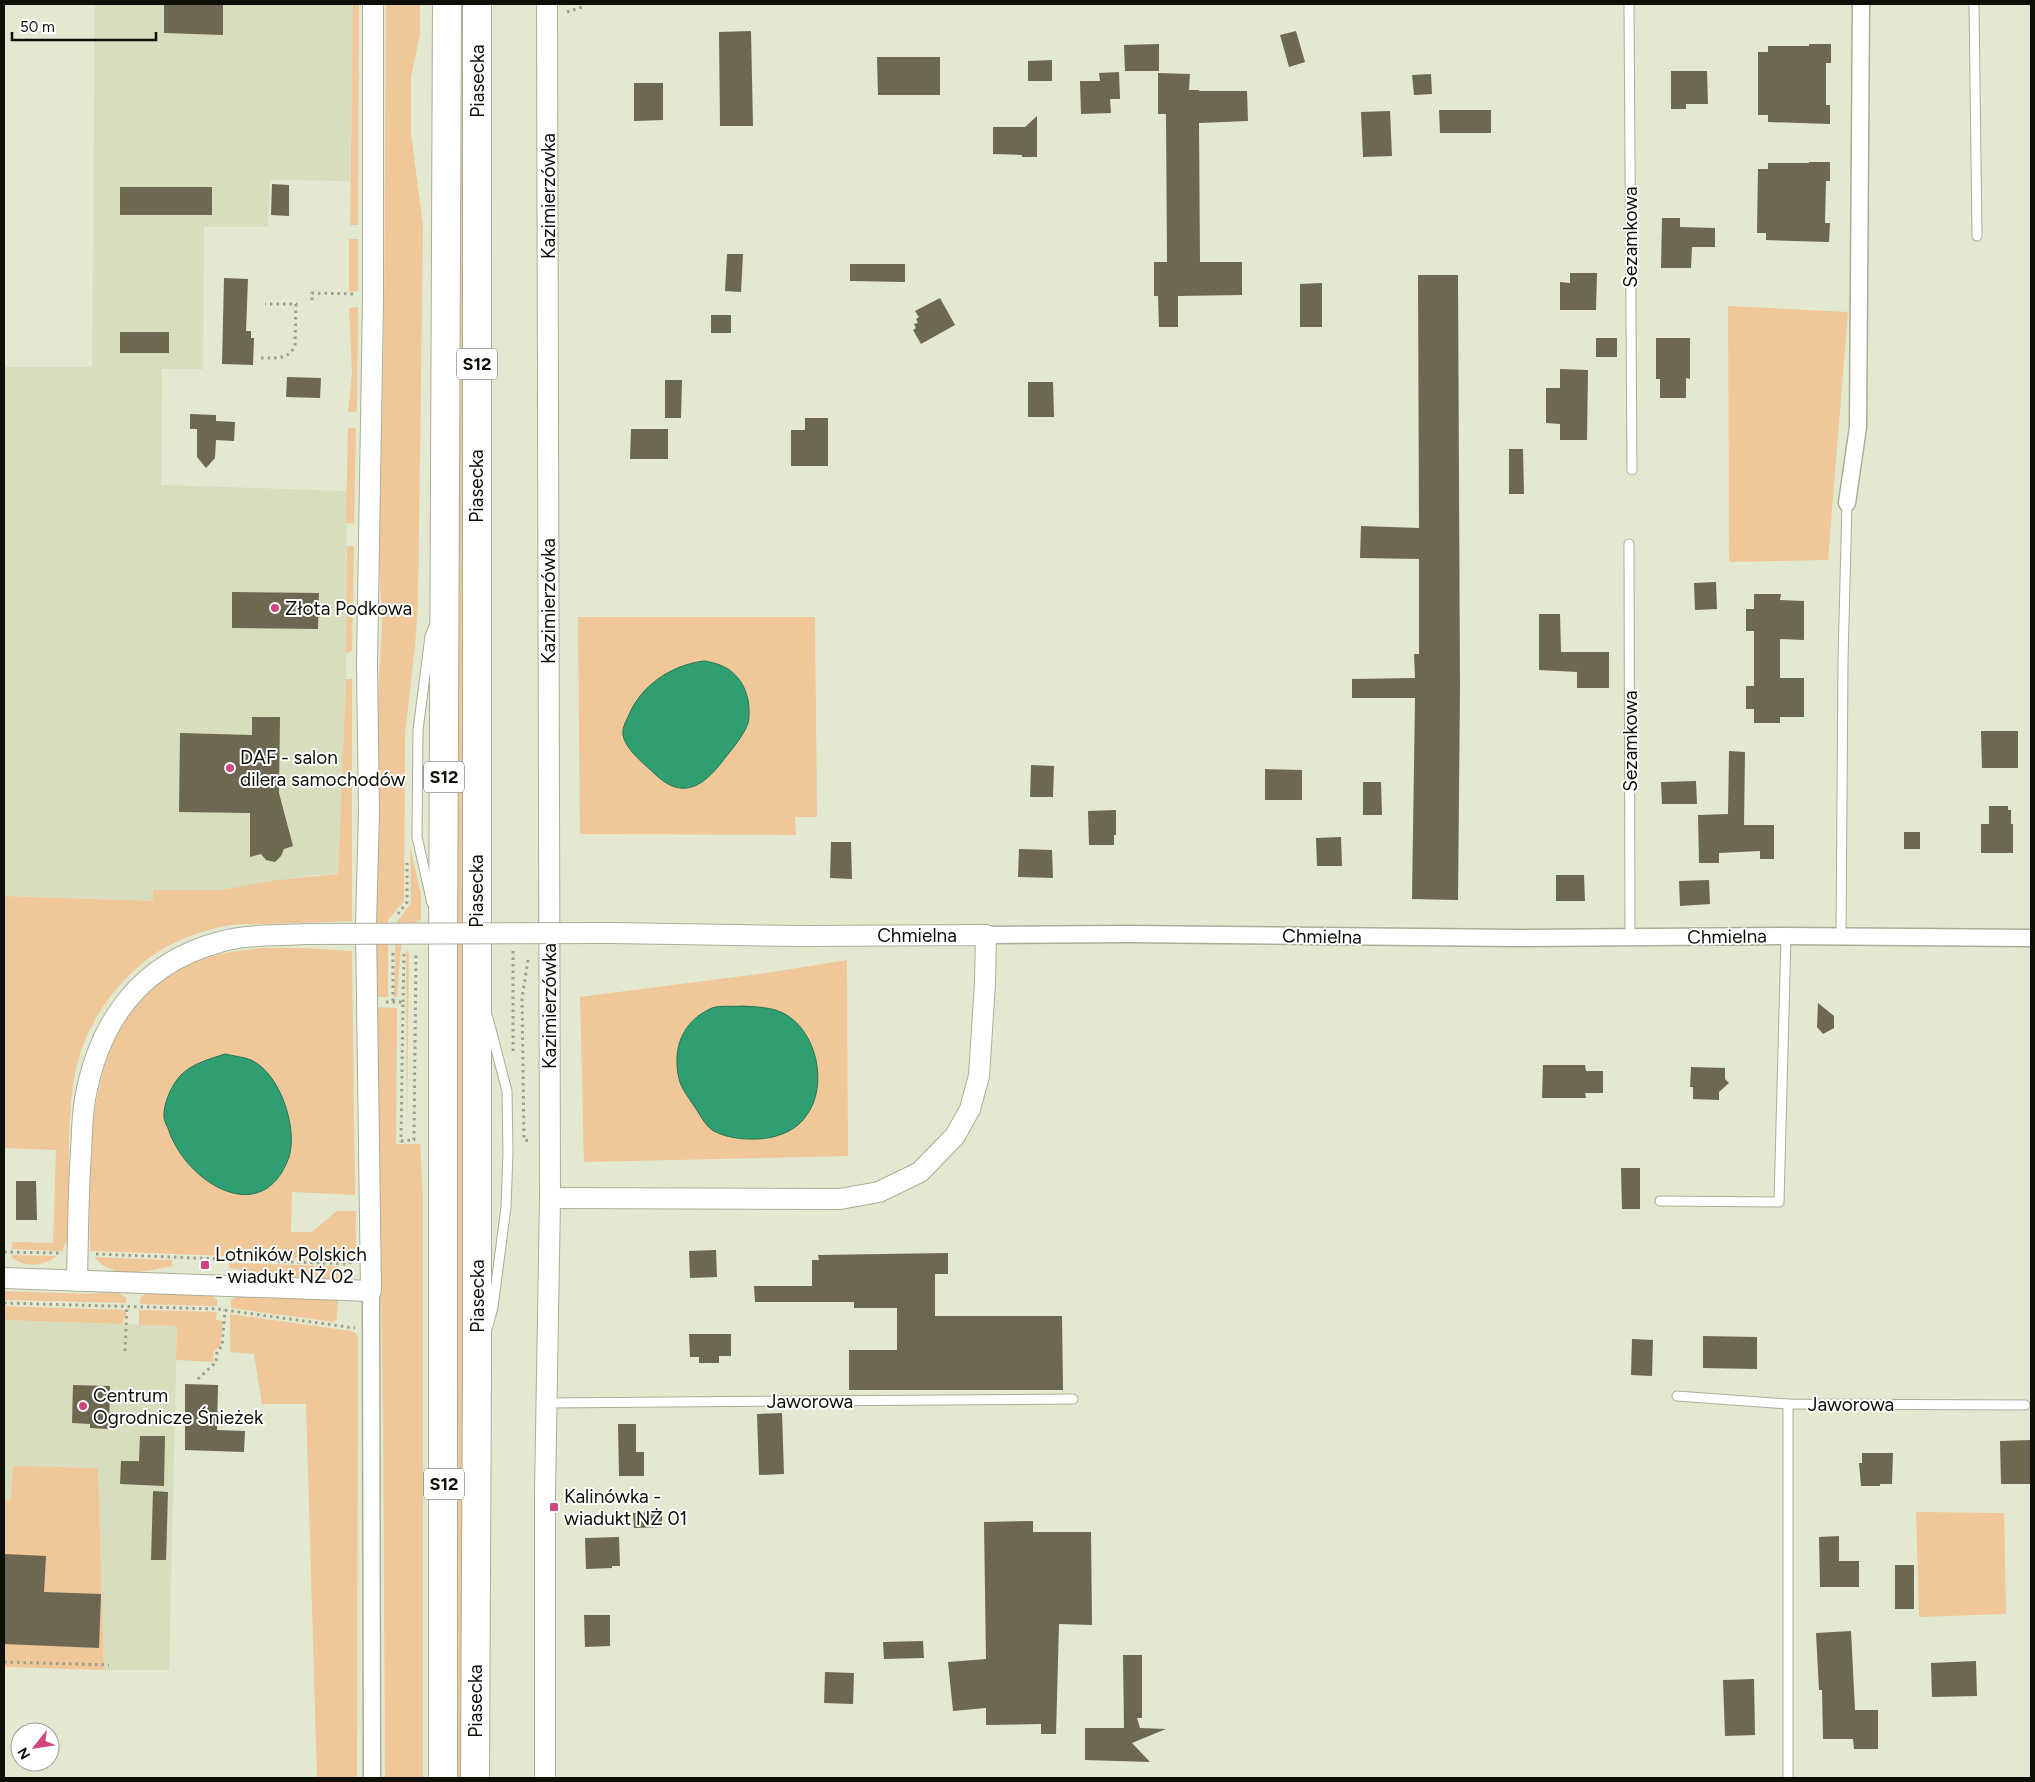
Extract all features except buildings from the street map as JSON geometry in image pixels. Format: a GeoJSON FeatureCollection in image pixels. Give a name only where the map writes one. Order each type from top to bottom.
{"type":"FeatureCollection","features":[{"type":"Feature","properties":{"kind":"highway","name":"Piasecka"},"geometry":{"type":"LineString","coordinates":[[444,1778],[443,956],[447,4]]}},
{"type":"Feature","properties":{"kind":"highway","name":"Piasecka"},"geometry":{"type":"LineString","coordinates":[[475,1778],[477,1365],[477,4]]}},
{"type":"Feature","properties":{"kind":"street"},"geometry":{"type":"LineString","coordinates":[[372,1778],[372,1291],[366,925],[369,812],[367,664],[373,300],[374,4]]}},
{"type":"Feature","properties":{"kind":"street","name":"Kazimierzówka"},"geometry":{"type":"LineString","coordinates":[[545,1778],[550,1198],[547,4]]}},
{"type":"Feature","properties":{"kind":"street"},"geometry":{"type":"LineString","coordinates":[[1847,503],[1858,427],[1861,4]]}},
{"type":"Feature","properties":{"kind":"street","name":"Chmielna"},"geometry":{"type":"LineString","coordinates":[[77,1281],[84,1101],[96,1052],[116,1012],[131,994],[161,968],[200,948],[221,941],[250,937],[306,934],[612,933],[801,936],[1128,934],[1517,938],[1841,936],[2031,938]]}},
{"type":"Feature","properties":{"kind":"street"},"geometry":{"type":"LineString","coordinates":[[550,1198],[840,1199],[879,1192],[920,1172],[955,1136],[970,1109],[979,1076],[986,983],[986,935]]}},
{"type":"Feature","properties":{"kind":"street"},"geometry":{"type":"LineString","coordinates":[[4,1278],[372,1291]]}},
{"type":"Feature","properties":{"kind":"lane","name":"Sezamkowa"},"geometry":{"type":"LineString","coordinates":[[1629,4],[1632,470]]}},
{"type":"Feature","properties":{"kind":"lane"},"geometry":{"type":"LineString","coordinates":[[1974,4],[1977,236]]}},
{"type":"Feature","properties":{"kind":"lane"},"geometry":{"type":"LineString","coordinates":[[1841,936],[1843,660],[1847,503]]}},
{"type":"Feature","properties":{"kind":"lane","name":"Sezamkowa"},"geometry":{"type":"LineString","coordinates":[[1629,544],[1630,937]]}},
{"type":"Feature","properties":{"kind":"lane"},"geometry":{"type":"LineString","coordinates":[[1660,1201],[1779,1202],[1786,936]]}},
{"type":"Feature","properties":{"kind":"lane","name":"Jaworowa"},"geometry":{"type":"LineString","coordinates":[[1677,1396],[1788,1404],[2025,1405]]}},
{"type":"Feature","properties":{"kind":"lane","name":"Jaworowa"},"geometry":{"type":"LineString","coordinates":[[547,1403],[1073,1399]]}},
{"type":"Feature","properties":{"kind":"lane"},"geometry":{"type":"LineString","coordinates":[[1788,1404],[1788,1778]]}},
{"type":"Feature","properties":{"kind":"path"},"geometry":{"type":"LineString","coordinates":[[312,300],[312,293],[360,294]]}},
{"type":"Feature","properties":{"kind":"path"},"geometry":{"type":"LineString","coordinates":[[262,358],[283,357],[292,351],[295,345],[296,300]]}},
{"type":"Feature","properties":{"kind":"path"},"geometry":{"type":"LineString","coordinates":[[265,304],[296,304]]}},
{"type":"Feature","properties":{"kind":"path"},"geometry":{"type":"LineString","coordinates":[[513,942],[513,998],[522,998]]}},
{"type":"Feature","properties":{"kind":"path"},"geometry":{"type":"LineString","coordinates":[[393,948],[393,1002],[403,1002]]}},
{"type":"Feature","properties":{"kind":"path"},"geometry":{"type":"LineString","coordinates":[[404,948],[401,1141],[414,1140],[416,948]]}},
{"type":"Feature","properties":{"kind":"path"},"geometry":{"type":"LineString","coordinates":[[524,1140],[522,998],[529,956]]}},
{"type":"Feature","properties":{"kind":"path"},"geometry":{"type":"LineString","coordinates":[[4,1252],[346,1264],[352,1262],[356,1257]]}},
{"type":"Feature","properties":{"kind":"path"},"geometry":{"type":"LineString","coordinates":[[4,1303],[225,1310],[359,1330]]}},
{"type":"Feature","properties":{"kind":"path"},"geometry":{"type":"LineString","coordinates":[[125,1351],[127,1306]]}},
{"type":"Feature","properties":{"kind":"path"},"geometry":{"type":"LineString","coordinates":[[198,1379],[216,1362],[217,1351],[222,1346],[225,1310]]}},
{"type":"Feature","properties":{"kind":"path"},"geometry":{"type":"LineString","coordinates":[[4,1662],[109,1664]]}},
{"type":"Feature","properties":{"kind":"shaded area"},"geometry":{"type":"Polygon","coordinates":[[[95,4],[353,4],[350,181],[270,180],[268,227],[204,227],[203,369],[162,369],[161,485],[347,491],[346,679],[338,874],[311,875],[221,890],[153,890],[153,901],[4,896],[4,367],[92,367],[95,4]]]}},
{"type":"Feature","properties":{"kind":"shaded area"},"geometry":{"type":"Polygon","coordinates":[[[353,4],[359,4],[358,225],[350,225],[353,4]]]}},
{"type":"Feature","properties":{"kind":"shaded area"},"geometry":{"type":"Polygon","coordinates":[[[386,4],[420,4],[420,34],[411,77],[411,133],[423,226],[418,605],[405,735],[404,901],[388,920],[388,997],[377,997],[377,720],[382,625],[379,555],[384,321],[386,4]]]}},
{"type":"Feature","properties":{"kind":"shaded area"},"geometry":{"type":"Polygon","coordinates":[[[457,4],[463,4],[464,1778],[458,1778],[457,4]]]}},
{"type":"Feature","properties":{"kind":"shaded area"},"geometry":{"type":"Polygon","coordinates":[[[349,239],[358,239],[358,291],[349,292],[349,239]]]}},
{"type":"Feature","properties":{"kind":"shaded area"},"geometry":{"type":"Polygon","coordinates":[[[1728,306],[1848,312],[1828,560],[1729,562],[1728,306]]]}},
{"type":"Feature","properties":{"kind":"shaded area"},"geometry":{"type":"Polygon","coordinates":[[[358,307],[357,412],[348,412],[352,373],[349,308],[358,307]]]}},
{"type":"Feature","properties":{"kind":"shaded area"},"geometry":{"type":"Polygon","coordinates":[[[348,428],[356,428],[354,524],[346,523],[348,428]]]}},
{"type":"Feature","properties":{"kind":"shaded area"},"geometry":{"type":"Polygon","coordinates":[[[347,546],[354,546],[352,651],[346,653],[347,546]]]}},
{"type":"Feature","properties":{"kind":"shaded area"},"geometry":{"type":"Polygon","coordinates":[[[578,617],[815,617],[817,817],[795,817],[796,835],[580,834],[578,617]]]}},
{"type":"Feature","properties":{"kind":"shaded area"},"geometry":{"type":"Polygon","coordinates":[[[704,661],[727,668],[738,678],[746,692],[749,720],[738,741],[711,775],[695,786],[677,788],[657,776],[632,752],[625,741],[623,728],[640,696],[658,679],[680,667],[704,661]]]}},
{"type":"Feature","properties":{"kind":"shaded area"},"geometry":{"type":"Polygon","coordinates":[[[346,679],[352,679],[352,921],[222,926],[170,945],[141,964],[127,977],[102,1008],[92,1025],[78,1062],[70,1118],[69,1235],[62,1251],[12,1249],[12,1242],[53,1243],[56,1150],[4,1148],[4,896],[153,901],[153,890],[221,890],[278,880],[338,874],[346,679]]]}},
{"type":"Feature","properties":{"kind":"shaded area"},"geometry":{"type":"Polygon","coordinates":[[[410,846],[421,895],[421,920],[416,921],[401,946],[397,997],[394,997],[396,923],[411,903],[410,846]]]}},
{"type":"Feature","properties":{"kind":"shaded area"},"geometry":{"type":"Polygon","coordinates":[[[262,948],[352,951],[355,1195],[292,1192],[291,1232],[312,1232],[337,1211],[356,1211],[356,1246],[352,1256],[347,1259],[335,1260],[90,1251],[90,1163],[94,1118],[102,1074],[117,1035],[140,1001],[172,973],[217,955],[262,948]]]}},
{"type":"Feature","properties":{"kind":"shaded area"},"geometry":{"type":"Polygon","coordinates":[[[406,951],[409,951],[407,1135],[406,951]]]}},
{"type":"Feature","properties":{"kind":"shaded area"},"geometry":{"type":"Polygon","coordinates":[[[847,960],[848,1156],[584,1162],[580,997],[773,972],[847,960]]]}},
{"type":"Feature","properties":{"kind":"shaded area"},"geometry":{"type":"Polygon","coordinates":[[[743,1006],[774,1010],[783,1013],[795,1021],[811,1045],[816,1060],[817,1090],[813,1104],[806,1116],[795,1127],[773,1137],[757,1139],[740,1138],[712,1130],[681,1086],[679,1079],[677,1068],[678,1047],[693,1020],[712,1008],[743,1006]]]}},
{"type":"Feature","properties":{"kind":"shaded area"},"geometry":{"type":"Polygon","coordinates":[[[377,1007],[397,1008],[396,1144],[420,1144],[423,1197],[423,1778],[385,1778],[383,1414],[377,1007]]]}},
{"type":"Feature","properties":{"kind":"shaded area"},"geometry":{"type":"Polygon","coordinates":[[[225,1054],[251,1060],[270,1077],[284,1102],[291,1131],[289,1157],[277,1179],[262,1191],[244,1195],[226,1191],[208,1181],[192,1167],[178,1150],[164,1117],[169,1095],[181,1075],[196,1064],[225,1054]]]}},
{"type":"Feature","properties":{"kind":"shaded area"},"geometry":{"type":"Polygon","coordinates":[[[12,1255],[57,1256],[40,1264],[29,1265],[17,1261],[12,1255]]]}},
{"type":"Feature","properties":{"kind":"shaded area"},"geometry":{"type":"Polygon","coordinates":[[[94,1257],[172,1260],[172,1266],[141,1272],[120,1272],[102,1264],[94,1257]]]}},
{"type":"Feature","properties":{"kind":"shaded area"},"geometry":{"type":"Polygon","coordinates":[[[229,1263],[337,1266],[340,1269],[339,1278],[299,1278],[229,1268],[229,1263]]]}},
{"type":"Feature","properties":{"kind":"shaded area"},"geometry":{"type":"Polygon","coordinates":[[[4,1291],[87,1294],[118,1292],[126,1298],[126,1303],[4,1300],[4,1291]]]}},
{"type":"Feature","properties":{"kind":"shaded area"},"geometry":{"type":"Polygon","coordinates":[[[148,1292],[209,1294],[217,1300],[217,1306],[140,1304],[140,1298],[148,1292]]]}},
{"type":"Feature","properties":{"kind":"shaded area"},"geometry":{"type":"Polygon","coordinates":[[[239,1295],[338,1300],[337,1319],[334,1322],[231,1308],[231,1300],[239,1295]]]}},
{"type":"Feature","properties":{"kind":"shaded area"},"geometry":{"type":"Polygon","coordinates":[[[4,1306],[126,1310],[126,1317],[123,1324],[4,1320],[4,1306]]]}},
{"type":"Feature","properties":{"kind":"shaded area"},"geometry":{"type":"Polygon","coordinates":[[[139,1310],[217,1312],[216,1320],[223,1321],[220,1346],[214,1351],[213,1362],[176,1360],[177,1326],[139,1325],[139,1310]]]}},
{"type":"Feature","properties":{"kind":"shaded area"},"geometry":{"type":"Polygon","coordinates":[[[230,1314],[351,1331],[356,1333],[358,1338],[357,1778],[317,1778],[306,1404],[262,1404],[254,1354],[230,1352],[230,1314]]]}},
{"type":"Feature","properties":{"kind":"shaded area"},"geometry":{"type":"Polygon","coordinates":[[[4,1320],[177,1326],[169,1670],[104,1670],[98,1468],[11,1500],[4,1500],[4,1320]]]}},
{"type":"Feature","properties":{"kind":"shaded area"},"geometry":{"type":"Polygon","coordinates":[[[13,1466],[98,1468],[104,1670],[4,1667],[4,1500],[11,1500],[13,1466]]]}},
{"type":"Feature","properties":{"kind":"shaded area"},"geometry":{"type":"Polygon","coordinates":[[[1916,1512],[2004,1513],[2006,1614],[1919,1617],[1916,1512]]]}},
{"type":"Feature","properties":{"kind":"place","name":"Złota Podkowa"},"geometry":{"type":"Point","coordinates":[275,608]}},
{"type":"Feature","properties":{"kind":"place","name":"DAF - salon dilera samochodów"},"geometry":{"type":"Point","coordinates":[230,768]}},
{"type":"Feature","properties":{"kind":"place","name":"Lotników Polskich - wiadukt NŻ 02"},"geometry":{"type":"Point","coordinates":[205,1265]}},
{"type":"Feature","properties":{"kind":"place","name":"Centrum Ogrodnicze Śnieżek"},"geometry":{"type":"Point","coordinates":[83,1406]}},
{"type":"Feature","properties":{"kind":"place","name":"Kalinówka - wiadukt NŻ 01"},"geometry":{"type":"Point","coordinates":[554,1507]}}]}
